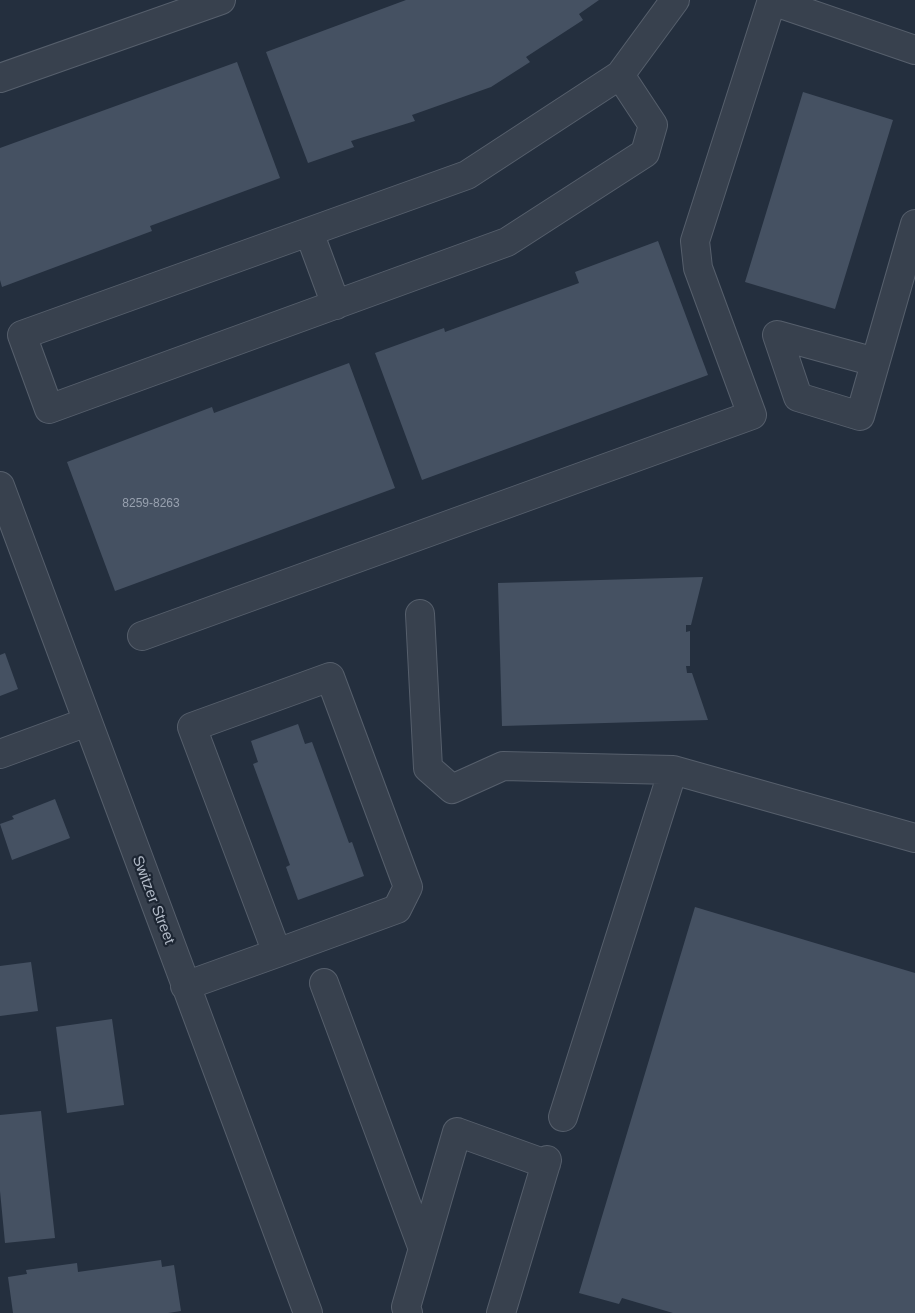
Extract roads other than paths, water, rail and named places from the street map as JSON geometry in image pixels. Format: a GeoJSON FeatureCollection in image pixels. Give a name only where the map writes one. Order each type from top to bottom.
{"type":"FeatureCollection","features":[{"type":"Feature","properties":{"kind":"street"},"geometry":{"type":"LineString","coordinates":[[0,78],[221,0]]}},
{"type":"Feature","properties":{"kind":"street"},"geometry":{"type":"LineString","coordinates":[[620,75],[653,124],[645,153],[507,242],[49,409],[22,335],[467,175],[620,75],[675,0]]}},
{"type":"Feature","properties":{"kind":"street"},"geometry":{"type":"LineString","coordinates":[[142,636],[752,416],[698,268],[695,241],[774,0],[915,50]]}},
{"type":"Feature","properties":{"kind":"street"},"geometry":{"type":"LineString","coordinates":[[875,362],[915,224]]}},
{"type":"Feature","properties":{"kind":"street"},"geometry":{"type":"LineString","coordinates":[[308,232],[336,305]]}},
{"type":"Feature","properties":{"kind":"street","name":"Switzer Street"},"geometry":{"type":"LineString","coordinates":[[0,486],[86,722],[308,1313]]}},
{"type":"Feature","properties":{"kind":"street"},"geometry":{"type":"LineString","coordinates":[[420,614],[428,768],[452,789],[503,766],[673,770],[915,838]]}},
{"type":"Feature","properties":{"kind":"street"},"geometry":{"type":"LineString","coordinates":[[186,986],[277,953],[397,909],[408,887],[330,677],[192,727],[277,953]]}},
{"type":"Feature","properties":{"kind":"street"},"geometry":{"type":"LineString","coordinates":[[0,754],[86,722]]}},
{"type":"Feature","properties":{"kind":"street"},"geometry":{"type":"LineString","coordinates":[[563,1117],[673,770]]}},
{"type":"Feature","properties":{"kind":"street"},"geometry":{"type":"LineString","coordinates":[[324,983],[423,1249]]}},
{"type":"Feature","properties":{"kind":"street"},"geometry":{"type":"LineString","coordinates":[[408,1313],[406,1307],[457,1132],[547,1162],[501,1313]]}}]}
